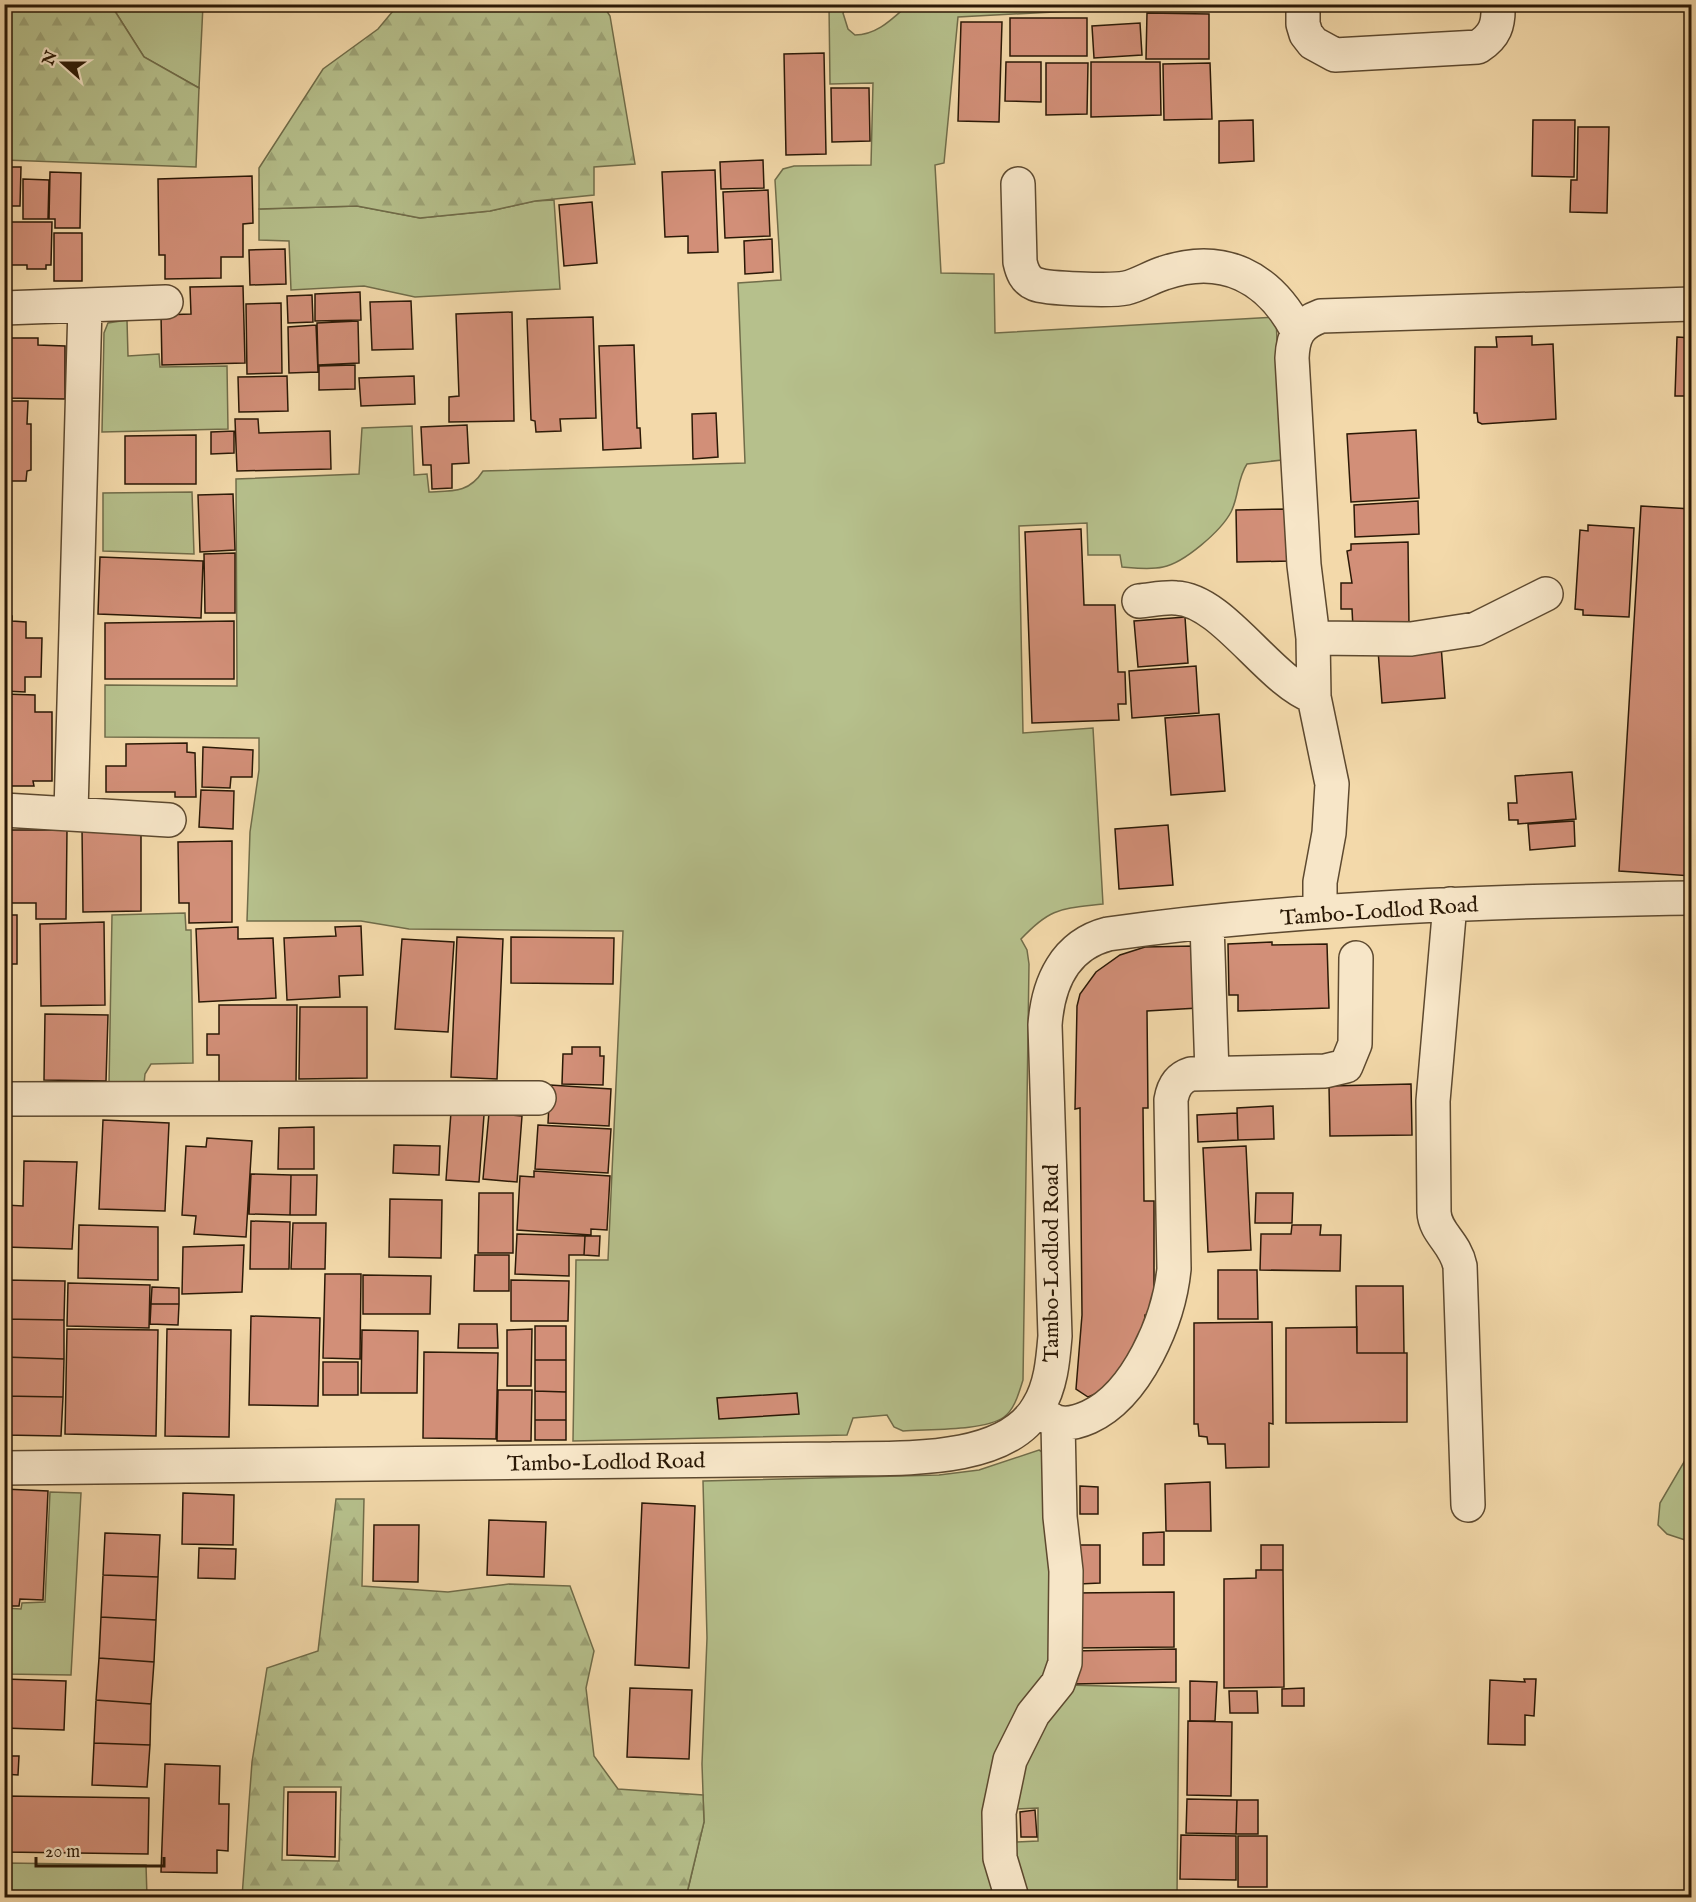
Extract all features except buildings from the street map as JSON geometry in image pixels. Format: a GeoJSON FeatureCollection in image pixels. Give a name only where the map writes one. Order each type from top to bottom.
{"type":"FeatureCollection","features":[{"type":"Feature","properties":{"kind":"street"},"geometry":{"type":"LineString","coordinates":[[1303,4],[1303,24],[1306,34],[1313,43],[1335,55],[1478,47],[1492,38],[1499,20],[1498,4]]}},
{"type":"Feature","properties":{"kind":"street"},"geometry":{"type":"LineString","coordinates":[[1018,184],[1020,262],[1022,272],[1035,284],[1120,289],[1186,268],[1228,270],[1253,278],[1266,288],[1285,308],[1297,330]]}},
{"type":"Feature","properties":{"kind":"street"},"geometry":{"type":"LineString","coordinates":[[4,308],[166,302]]}},
{"type":"Feature","properties":{"kind":"street"},"geometry":{"type":"LineString","coordinates":[[1320,912],[1320,882],[1329,833],[1332,784],[1314,698],[1313,638],[1304,565],[1292,358],[1292,344],[1297,330],[1307,321],[1321,316],[1692,304]]}},
{"type":"Feature","properties":{"kind":"street"},"geometry":{"type":"LineString","coordinates":[[71,812],[85,306]]}},
{"type":"Feature","properties":{"kind":"street"},"geometry":{"type":"LineString","coordinates":[[1313,638],[1411,639],[1476,629],[1546,594]]}},
{"type":"Feature","properties":{"kind":"street"},"geometry":{"type":"LineString","coordinates":[[1139,601],[1176,598],[1198,604],[1287,681],[1314,698]]}},
{"type":"Feature","properties":{"kind":"street"},"geometry":{"type":"LineString","coordinates":[[4,810],[71,812],[170,820]]}},
{"type":"Feature","properties":{"kind":"street","name":"Tambo-Lodlod Road"},"geometry":{"type":"LineString","coordinates":[[4,1468],[927,1455],[963,1452],[988,1444],[1025,1423],[1048,1416],[1055,1336],[1045,1025],[1051,989],[1066,959],[1080,946],[1097,937],[1320,912],[1450,904],[1692,898]]}},
{"type":"Feature","properties":{"kind":"street"},"geometry":{"type":"LineString","coordinates":[[1450,904],[1433,1101],[1434,1212],[1436,1226],[1452,1243],[1460,1266],[1468,1505]]}},
{"type":"Feature","properties":{"kind":"street"},"geometry":{"type":"LineString","coordinates":[[1207,924],[1212,1073]]}},
{"type":"Feature","properties":{"kind":"street"},"geometry":{"type":"LineString","coordinates":[[1012,1898],[1000,1858],[999,1814],[1010,1760],[1033,1714],[1058,1683],[1065,1663],[1065,1571],[1048,1416],[1078,1421],[1100,1411],[1115,1400],[1128,1384],[1162,1324],[1171,1296],[1174,1269],[1172,1091],[1184,1076],[1212,1073],[1325,1071],[1346,1066],[1355,1044],[1356,958]]}},
{"type":"Feature","properties":{"kind":"street"},"geometry":{"type":"LineString","coordinates":[[4,1099],[539,1098]]}},
{"type":"Feature","properties":{"kind":"green space"},"geometry":{"type":"Polygon","coordinates":[[[5,4],[111,5],[144,57],[199,88],[196,167],[5,160],[5,4]]]}},
{"type":"Feature","properties":{"kind":"green space"},"geometry":{"type":"Polygon","coordinates":[[[111,5],[203,5],[199,88],[144,57],[111,5]]]}},
{"type":"Feature","properties":{"kind":"green space"},"geometry":{"type":"Polygon","coordinates":[[[398,5],[603,5],[610,16],[635,164],[594,167],[594,195],[535,201],[490,211],[420,218],[357,206],[259,209],[259,168],[323,69],[378,29],[398,5]]]}},
{"type":"Feature","properties":{"kind":"green space"},"geometry":{"type":"Polygon","coordinates":[[[829,5],[848,5],[843,13],[848,29],[855,35],[877,29],[908,5],[1188,5],[958,17],[944,163],[935,165],[941,273],[994,274],[995,333],[1276,317],[1282,460],[1247,464],[1241,476],[1234,506],[1226,520],[1211,537],[1191,553],[1163,567],[1148,569],[1122,567],[1120,555],[1088,555],[1087,523],[1019,526],[1023,733],[1093,728],[1103,904],[1058,911],[1041,921],[1021,939],[1027,950],[1029,964],[1023,1380],[1011,1410],[995,1422],[956,1428],[903,1431],[894,1427],[887,1415],[853,1418],[847,1435],[573,1441],[576,1260],[608,1260],[623,931],[409,929],[361,921],[247,921],[250,832],[259,770],[259,738],[105,737],[105,685],[237,686],[236,479],[359,474],[362,428],[412,426],[414,475],[427,474],[429,492],[453,491],[466,487],[483,471],[745,463],[738,283],[781,280],[775,180],[783,169],[794,166],[871,165],[873,83],[830,84],[829,5]]]}},
{"type":"Feature","properties":{"kind":"green space"},"geometry":{"type":"Polygon","coordinates":[[[554,200],[560,289],[415,297],[364,286],[291,290],[289,241],[259,240],[259,209],[357,206],[420,218],[490,211],[535,201],[554,200]]]}},
{"type":"Feature","properties":{"kind":"green space"},"geometry":{"type":"Polygon","coordinates":[[[127,320],[128,356],[159,354],[160,367],[227,366],[228,429],[102,432],[104,333],[108,323],[127,320]]]}},
{"type":"Feature","properties":{"kind":"green space"},"geometry":{"type":"Polygon","coordinates":[[[192,492],[194,554],[103,551],[103,493],[192,492]]]}},
{"type":"Feature","properties":{"kind":"green space"},"geometry":{"type":"Polygon","coordinates":[[[185,913],[186,930],[191,930],[193,1063],[151,1064],[145,1074],[144,1084],[109,1085],[112,915],[185,913]]]}},
{"type":"Feature","properties":{"kind":"green space"},"geometry":{"type":"Polygon","coordinates":[[[1039,1450],[1044,1453],[1068,1685],[1179,1688],[1177,1896],[1057,1892],[1056,1898],[686,1898],[704,1822],[702,1764],[707,1638],[703,1481],[939,1475],[979,1470],[1039,1450]],[[1038,1808],[1016,1809],[1017,1842],[1038,1841],[1038,1808]]]}},
{"type":"Feature","properties":{"kind":"green space"},"geometry":{"type":"Polygon","coordinates":[[[1691,1450],[1691,1542],[1667,1534],[1658,1525],[1660,1503],[1691,1450]]]}},
{"type":"Feature","properties":{"kind":"green space"},"geometry":{"type":"Polygon","coordinates":[[[50,1492],[81,1493],[71,1675],[5,1674],[5,1608],[21,1609],[22,1603],[45,1602],[50,1492]]]}},
{"type":"Feature","properties":{"kind":"green space"},"geometry":{"type":"Polygon","coordinates":[[[336,1499],[364,1499],[362,1586],[448,1592],[509,1584],[570,1586],[594,1651],[586,1688],[594,1756],[618,1789],[703,1795],[704,1822],[686,1897],[242,1897],[252,1762],[267,1668],[318,1651],[336,1499]],[[284,1787],[282,1860],[339,1861],[341,1787],[284,1787]]]}},
{"type":"Feature","properties":{"kind":"green space"},"geometry":{"type":"Polygon","coordinates":[[[5,1863],[146,1865],[147,1897],[5,1897],[5,1863]]]}}]}
